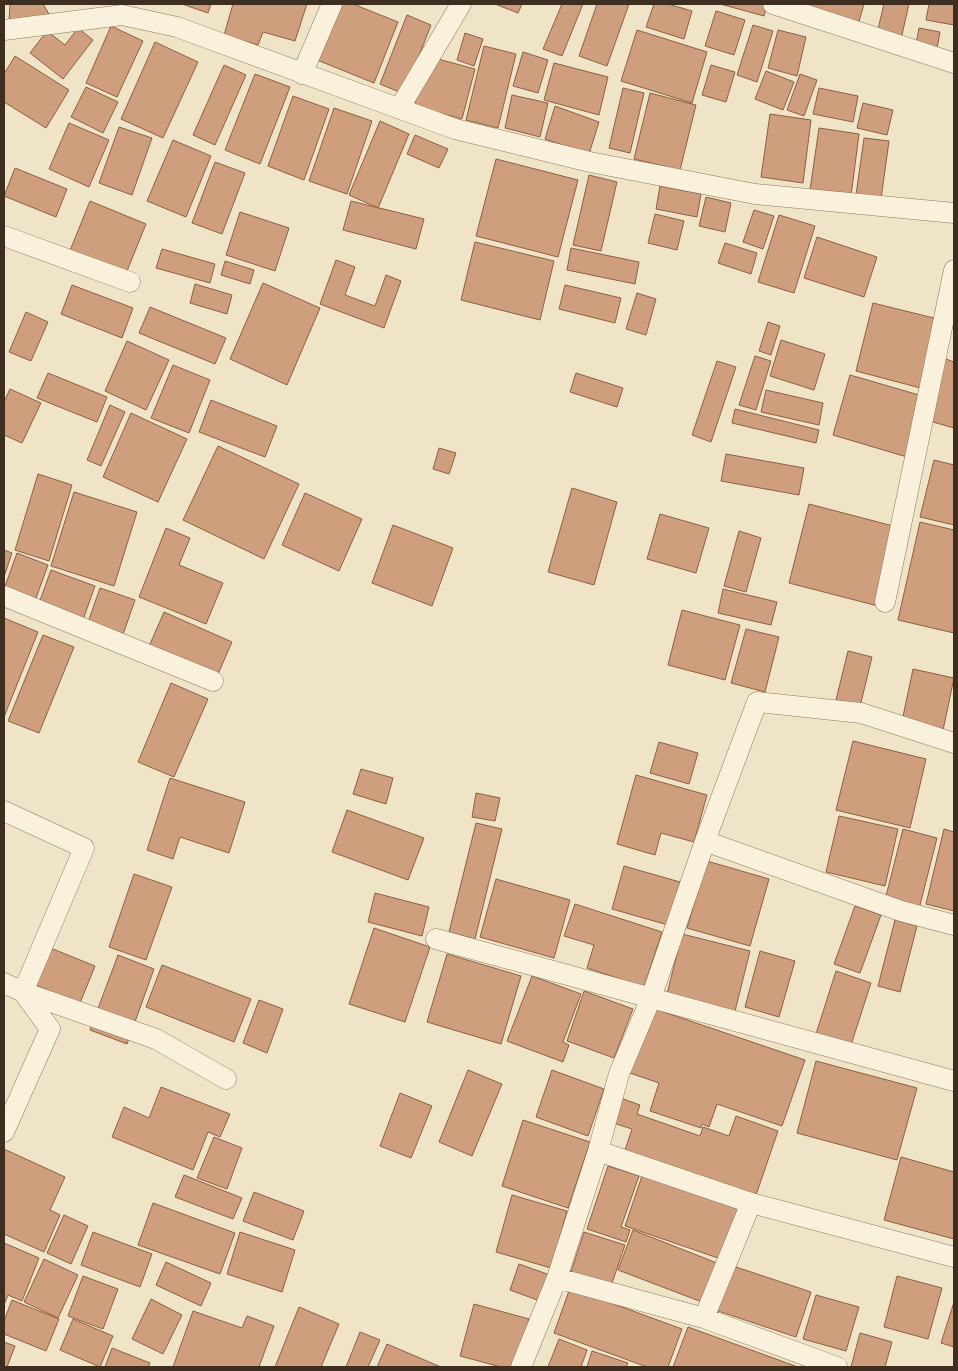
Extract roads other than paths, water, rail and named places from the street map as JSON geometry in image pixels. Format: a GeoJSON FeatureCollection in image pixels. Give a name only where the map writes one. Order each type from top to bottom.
{"type":"FeatureCollection","features":[{"type":"Feature","properties":{"kind":"street"},"geometry":{"type":"LineString","coordinates":[[302,74],[332,4]]}},
{"type":"Feature","properties":{"kind":"street"},"geometry":{"type":"LineString","coordinates":[[399,109],[462,4]]}},
{"type":"Feature","properties":{"kind":"street"},"geometry":{"type":"LineString","coordinates":[[773,4],[954,63]]}},
{"type":"Feature","properties":{"kind":"street"},"geometry":{"type":"LineString","coordinates":[[4,30],[124,10],[177,27],[455,130],[581,160],[745,192],[954,213]]}},
{"type":"Feature","properties":{"kind":"street"},"geometry":{"type":"LineString","coordinates":[[4,236],[130,282]]}},
{"type":"Feature","properties":{"kind":"street"},"geometry":{"type":"LineString","coordinates":[[885,602],[954,270]]}},
{"type":"Feature","properties":{"kind":"street"},"geometry":{"type":"LineString","coordinates":[[4,596],[212,681]]}},
{"type":"Feature","properties":{"kind":"street"},"geometry":{"type":"LineString","coordinates":[[526,1366],[598,1151],[619,1074],[651,998],[705,841],[757,702],[861,713],[954,743]]}},
{"type":"Feature","properties":{"kind":"street"},"geometry":{"type":"LineString","coordinates":[[4,811],[84,848],[23,992]]}},
{"type":"Feature","properties":{"kind":"street"},"geometry":{"type":"LineString","coordinates":[[705,841],[902,911],[954,925]]}},
{"type":"Feature","properties":{"kind":"street"},"geometry":{"type":"LineString","coordinates":[[436,939],[954,1081]]}},
{"type":"Feature","properties":{"kind":"street"},"geometry":{"type":"LineString","coordinates":[[4,983],[23,992],[156,1039],[226,1079]]}},
{"type":"Feature","properties":{"kind":"street"},"geometry":{"type":"LineString","coordinates":[[4,1132],[50,1029],[23,992]]}},
{"type":"Feature","properties":{"kind":"street"},"geometry":{"type":"LineString","coordinates":[[598,1151],[751,1203],[954,1257]]}},
{"type":"Feature","properties":{"kind":"street"},"geometry":{"type":"LineString","coordinates":[[704,1318],[751,1203]]}},
{"type":"Feature","properties":{"kind":"street"},"geometry":{"type":"LineString","coordinates":[[557,1278],[704,1318],[837,1367]]}}]}
